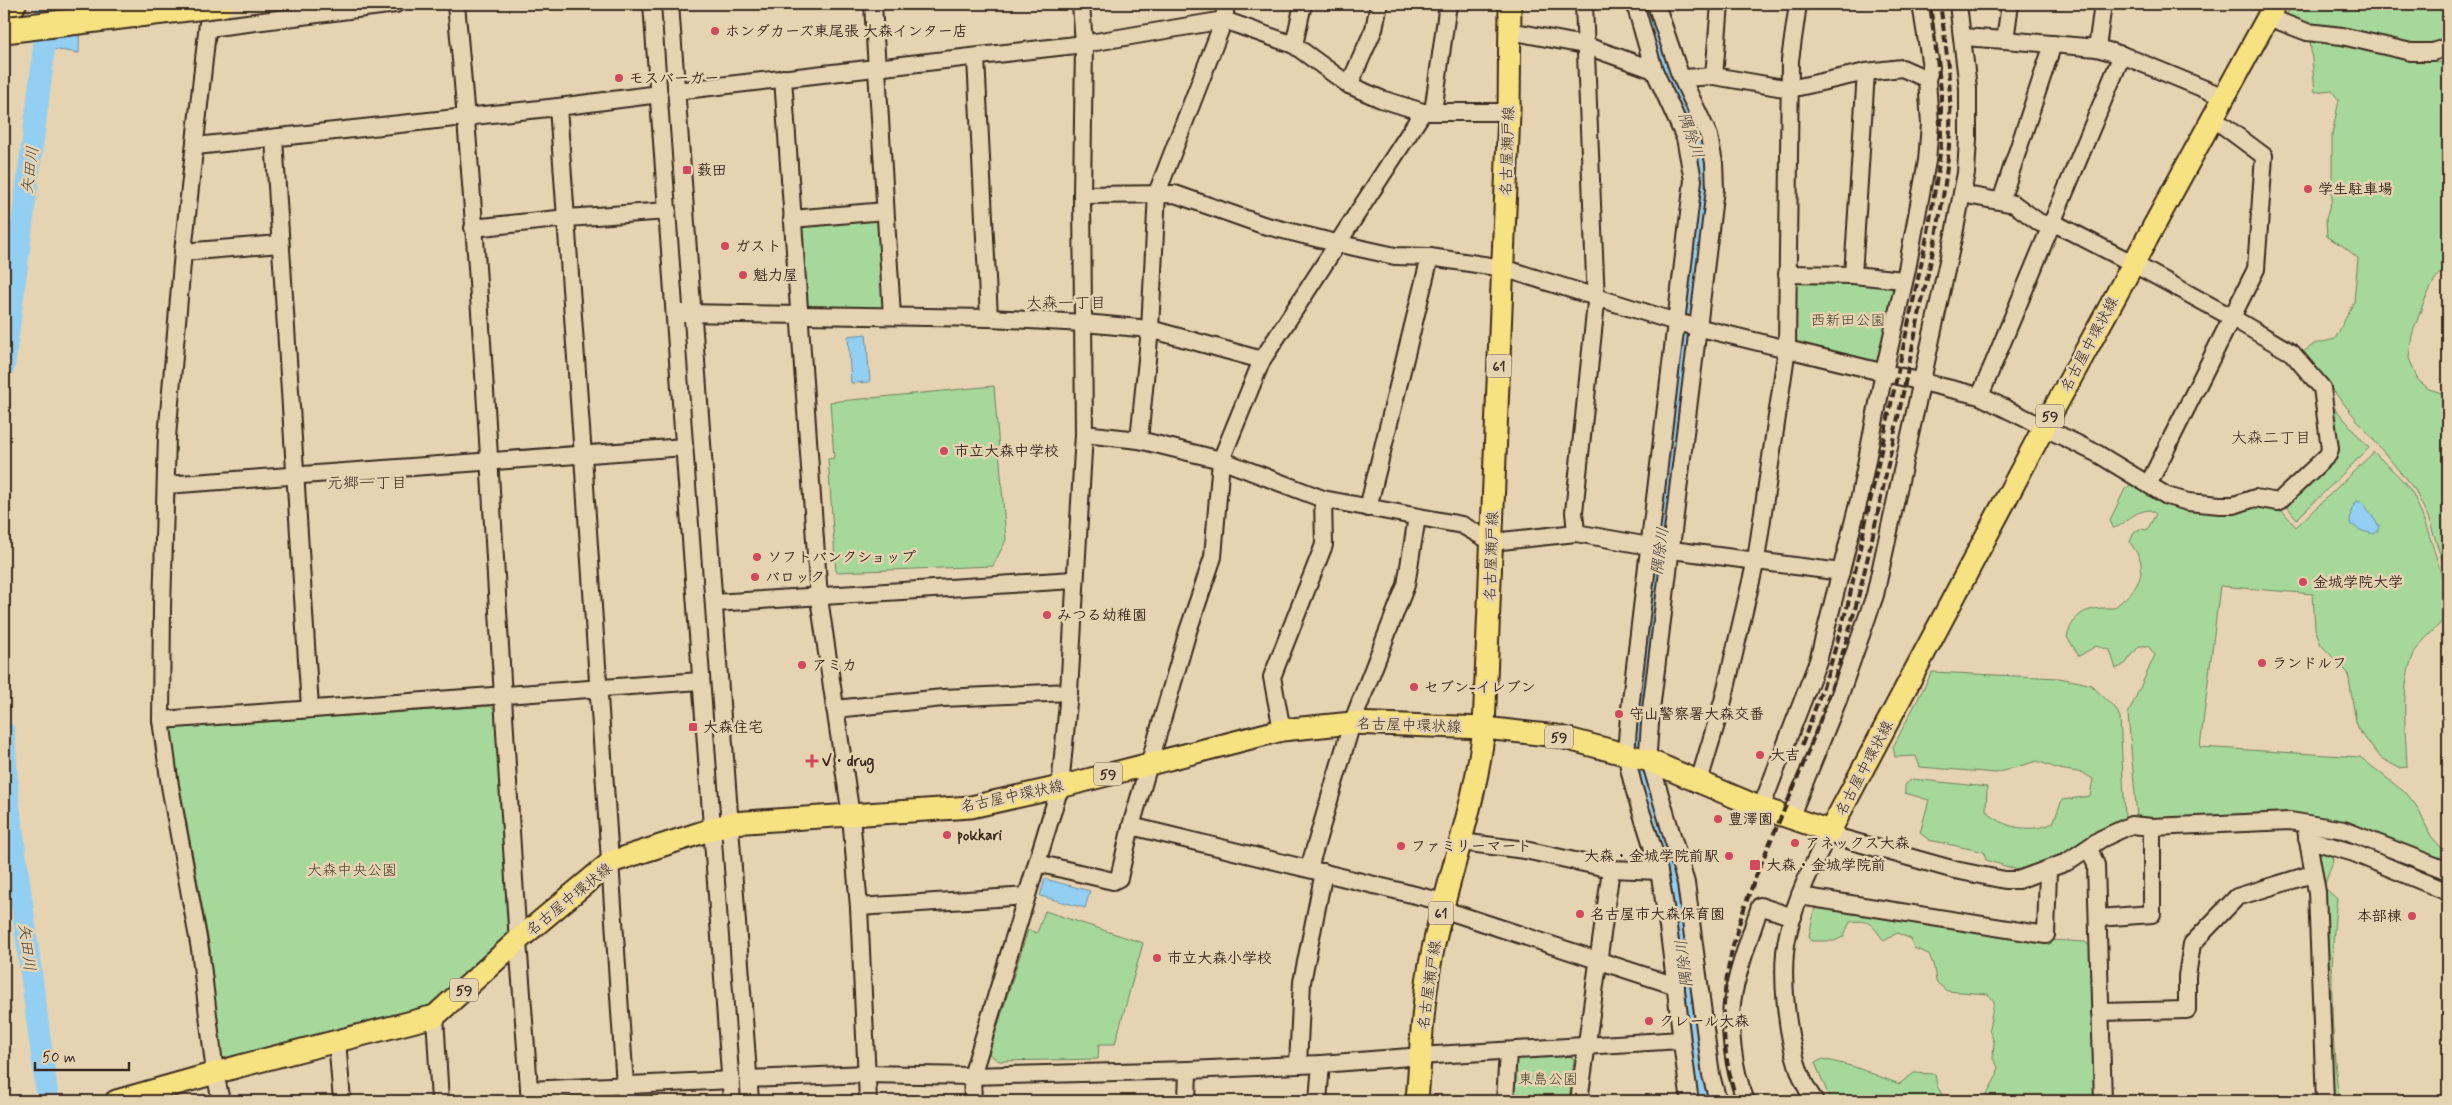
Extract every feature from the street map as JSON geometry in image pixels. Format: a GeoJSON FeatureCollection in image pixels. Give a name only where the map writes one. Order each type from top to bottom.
{"type":"FeatureCollection","features":[{"type":"Feature","properties":{"kind":"highway"},"geometry":{"type":"LineString","coordinates":[[4,5],[13,4]]}},
{"type":"Feature","properties":{"kind":"highway"},"geometry":{"type":"LineString","coordinates":[[4,30],[221,4]]}},
{"type":"Feature","properties":{"kind":"main road","name":"名古屋瀬戸線"},"geometry":{"type":"LineString","coordinates":[[1417,1101],[1427,980],[1443,906],[1481,757],[1484,728],[1509,112],[1510,4]]}},
{"type":"Feature","properties":{"kind":"main road","name":"名古屋中環状線"},"geometry":{"type":"LineString","coordinates":[[116,1101],[337,1040],[435,1016],[518,940],[611,862],[722,826],[971,807],[1060,787],[1282,730],[1352,723],[1484,728],[1557,736],[1638,757],[1700,781],[1761,808],[1830,831],[2132,263],[2272,10]]}},
{"type":"Feature","properties":{"kind":"street"},"geometry":{"type":"LineString","coordinates":[[210,4],[183,252],[167,437],[161,720],[170,786],[200,949],[215,1073],[221,1101]]}},
{"type":"Feature","properties":{"kind":"street"},"geometry":{"type":"LineString","coordinates":[[208,28],[396,4]]}},
{"type":"Feature","properties":{"kind":"street"},"geometry":{"type":"LineString","coordinates":[[456,4],[466,115],[490,463],[529,1096],[625,1084],[731,1080]]}},
{"type":"Feature","properties":{"kind":"street"},"geometry":{"type":"LineString","coordinates":[[652,4],[660,94],[700,681],[722,826],[750,1101]]}},
{"type":"Feature","properties":{"kind":"street"},"geometry":{"type":"LineString","coordinates":[[670,4],[714,603],[732,1101]]}},
{"type":"Feature","properties":{"kind":"street"},"geometry":{"type":"LineString","coordinates":[[873,4],[892,316]]}},
{"type":"Feature","properties":{"kind":"street"},"geometry":{"type":"LineString","coordinates":[[973,1101],[972,1076],[1060,787],[1069,692],[1074,580],[1084,434],[1082,195],[1084,44],[1080,4]]}},
{"type":"Feature","properties":{"kind":"street"},"geometry":{"type":"LineString","coordinates":[[1294,45],[1303,4]]}},
{"type":"Feature","properties":{"kind":"street"},"geometry":{"type":"LineString","coordinates":[[1349,85],[1374,29],[1379,4]]}},
{"type":"Feature","properties":{"kind":"street"},"geometry":{"type":"LineString","coordinates":[[1037,863],[1112,881],[1119,878],[1131,826],[1188,631],[1213,558],[1222,460],[1262,360],[1336,243],[1428,112],[1448,4]]}},
{"type":"Feature","properties":{"kind":"street"},"geometry":{"type":"LineString","coordinates":[[1576,533],[1574,512],[1595,296],[1584,46],[1584,4]]}},
{"type":"Feature","properties":{"kind":"street"},"geometry":{"type":"LineString","coordinates":[[1635,4],[1654,70],[1685,138],[1693,180],[1629,717],[1638,757],[1686,883],[1711,1075],[1718,1101]]}},
{"type":"Feature","properties":{"kind":"street"},"geometry":{"type":"LineString","coordinates":[[1656,4],[1679,72],[1684,78],[1708,136],[1714,163],[1715,189],[1651,710],[1648,751],[1638,757],[1631,778],[1659,871],[1676,986],[1680,1040],[1690,1101]]}},
{"type":"Feature","properties":{"kind":"street"},"geometry":{"type":"LineString","coordinates":[[1714,76],[1720,4]]}},
{"type":"Feature","properties":{"kind":"street"},"geometry":{"type":"LineString","coordinates":[[1700,781],[1723,701],[1756,560],[1787,348],[1790,60],[1798,4]]}},
{"type":"Feature","properties":{"kind":"street"},"geometry":{"type":"LineString","coordinates":[[1761,808],[1818,662],[1860,496],[1904,280],[1927,161],[1930,124],[1927,79],[1931,67],[1921,4]]}},
{"type":"Feature","properties":{"kind":"street"},"geometry":{"type":"LineString","coordinates":[[1790,818],[1838,700],[1875,595],[1923,382],[1962,194],[1968,139],[1968,88],[1958,4]]}},
{"type":"Feature","properties":{"kind":"street"},"geometry":{"type":"LineString","coordinates":[[2005,40],[2010,4]]}},
{"type":"Feature","properties":{"kind":"street"},"geometry":{"type":"LineString","coordinates":[[2098,48],[2103,4]]}},
{"type":"Feature","properties":{"kind":"street"},"geometry":{"type":"LineString","coordinates":[[2272,10],[2307,32],[2342,36],[2411,52],[2432,52],[2448,46]]}},
{"type":"Feature","properties":{"kind":"street"},"geometry":{"type":"LineString","coordinates":[[676,92],[1084,44],[1225,12],[1294,45],[1349,85],[1381,99],[1428,112],[1509,112]]}},
{"type":"Feature","properties":{"kind":"street"},"geometry":{"type":"LineString","coordinates":[[1139,440],[1150,329],[1157,193],[1225,12]]}},
{"type":"Feature","properties":{"kind":"street"},"geometry":{"type":"LineString","coordinates":[[1510,31],[1584,46],[1654,70]]}},
{"type":"Feature","properties":{"kind":"street"},"geometry":{"type":"LineString","coordinates":[[1963,37],[2098,48],[2122,55],[2224,97]]}},
{"type":"Feature","properties":{"kind":"street"},"geometry":{"type":"LineString","coordinates":[[2001,201],[2053,44]]}},
{"type":"Feature","properties":{"kind":"street"},"geometry":{"type":"LineString","coordinates":[[1980,396],[2122,55]]}},
{"type":"Feature","properties":{"kind":"street"},"geometry":{"type":"LineString","coordinates":[[976,58],[989,318]]}},
{"type":"Feature","properties":{"kind":"street"},"geometry":{"type":"LineString","coordinates":[[1684,78],[1714,76],[1790,89],[1866,72],[1902,68],[1927,79]]}},
{"type":"Feature","properties":{"kind":"street"},"geometry":{"type":"LineString","coordinates":[[1853,275],[1866,72]]}},
{"type":"Feature","properties":{"kind":"street"},"geometry":{"type":"LineString","coordinates":[[783,78],[819,598],[852,816],[859,907],[868,1101]]}},
{"type":"Feature","properties":{"kind":"street"},"geometry":{"type":"LineString","coordinates":[[196,146],[466,115],[558,108],[660,94]]}},
{"type":"Feature","properties":{"kind":"street"},"geometry":{"type":"LineString","coordinates":[[558,108],[584,456],[626,1101]]}},
{"type":"Feature","properties":{"kind":"street"},"geometry":{"type":"LineString","coordinates":[[2149,483],[2256,269],[2264,156],[2213,118]]}},
{"type":"Feature","properties":{"kind":"street"},"geometry":{"type":"LineString","coordinates":[[274,138],[310,708]]}},
{"type":"Feature","properties":{"kind":"street"},"geometry":{"type":"LineString","coordinates":[[1082,195],[1175,194],[1263,225],[1395,256],[1430,257],[1503,268],[1698,328],[1980,396],[2043,429],[2098,454],[2149,483],[2167,496],[2188,502],[2234,505],[2255,498],[2278,502],[2328,455],[2330,449],[2322,388],[2292,353],[2132,263],[2052,224],[2040,223],[2014,204],[1962,194]]}},
{"type":"Feature","properties":{"kind":"street"},"geometry":{"type":"LineString","coordinates":[[473,228],[567,218],[668,211]]}},
{"type":"Feature","properties":{"kind":"street"},"geometry":{"type":"LineString","coordinates":[[792,219],[885,211]]}},
{"type":"Feature","properties":{"kind":"street"},"geometry":{"type":"LineString","coordinates":[[183,252],[280,244]]}},
{"type":"Feature","properties":{"kind":"street"},"geometry":{"type":"LineString","coordinates":[[1368,508],[1430,257]]}},
{"type":"Feature","properties":{"kind":"street"},"geometry":{"type":"LineString","coordinates":[[1787,274],[1853,275],[1904,280]]}},
{"type":"Feature","properties":{"kind":"street"},"geometry":{"type":"LineString","coordinates":[[675,313],[989,318],[1084,323],[1150,329],[1262,360]]}},
{"type":"Feature","properties":{"kind":"street"},"geometry":{"type":"LineString","coordinates":[[1084,434],[1139,440],[1222,460],[1324,499],[1462,525],[1492,542],[1576,533],[1649,546]]}},
{"type":"Feature","properties":{"kind":"street"},"geometry":{"type":"LineString","coordinates":[[166,485],[294,474],[490,463],[685,447]]}},
{"type":"Feature","properties":{"kind":"street"},"geometry":{"type":"LineString","coordinates":[[1282,730],[1272,677],[1324,546],[1324,499]]}},
{"type":"Feature","properties":{"kind":"street"},"geometry":{"type":"LineString","coordinates":[[1298,1065],[1302,982],[1317,870],[1352,723],[1406,585],[1418,517]]}},
{"type":"Feature","properties":{"kind":"street"},"geometry":{"type":"LineString","coordinates":[[1672,550],[1841,572]]}},
{"type":"Feature","properties":{"kind":"street"},"geometry":{"type":"LineString","coordinates":[[714,603],[819,598],[1074,580]]}},
{"type":"Feature","properties":{"kind":"street"},"geometry":{"type":"LineString","coordinates":[[161,720],[310,708],[598,690],[700,681]]}},
{"type":"Feature","properties":{"kind":"street"},"geometry":{"type":"LineString","coordinates":[[835,709],[943,698],[1069,692]]}},
{"type":"Feature","properties":{"kind":"street"},"geometry":{"type":"LineString","coordinates":[[1814,1101],[1802,1078],[1791,1036],[1784,982],[1788,934],[1793,917],[1806,878],[1830,831],[1841,838],[1945,867],[2005,880],[2018,880],[2048,870],[2131,825],[2152,827],[2282,820],[2354,853],[2448,892]]}},
{"type":"Feature","properties":{"kind":"street"},"geometry":{"type":"LineString","coordinates":[[1131,826],[1317,870],[1443,906],[1676,986]]}},
{"type":"Feature","properties":{"kind":"street"},"geometry":{"type":"LineString","coordinates":[[2098,918],[2152,914],[2152,827]]}},
{"type":"Feature","properties":{"kind":"street"},"geometry":{"type":"LineString","coordinates":[[2306,831],[2344,830],[2448,872]]}},
{"type":"Feature","properties":{"kind":"street"},"geometry":{"type":"LineString","coordinates":[[2306,831],[2312,874],[2317,892],[2325,1101]]}},
{"type":"Feature","properties":{"kind":"street"},"geometry":{"type":"LineString","coordinates":[[1460,842],[1525,850],[1610,869],[1659,871]]}},
{"type":"Feature","properties":{"kind":"street"},"geometry":{"type":"LineString","coordinates":[[2090,848],[2096,865],[2103,1101]]}},
{"type":"Feature","properties":{"kind":"street"},"geometry":{"type":"LineString","coordinates":[[1579,1101],[1610,869]]}},
{"type":"Feature","properties":{"kind":"street"},"geometry":{"type":"LineString","coordinates":[[1800,896],[2046,935],[2048,870]]}},
{"type":"Feature","properties":{"kind":"street"},"geometry":{"type":"LineString","coordinates":[[2100,1012],[2186,1010],[2187,976],[2192,944],[2237,897],[2312,874]]}},
{"type":"Feature","properties":{"kind":"street"},"geometry":{"type":"LineString","coordinates":[[859,907],[1027,896]]}},
{"type":"Feature","properties":{"kind":"street"},"geometry":{"type":"LineString","coordinates":[[1746,1101],[1735,1060],[1731,1025],[1733,992],[1760,906],[1793,917]]}},
{"type":"Feature","properties":{"kind":"street"},"geometry":{"type":"LineString","coordinates":[[435,1016],[440,1101]]}},
{"type":"Feature","properties":{"kind":"street"},"geometry":{"type":"LineString","coordinates":[[337,1040],[342,1101]]}},
{"type":"Feature","properties":{"kind":"street"},"geometry":{"type":"LineString","coordinates":[[748,1079],[866,1074],[972,1076],[1188,1070],[1420,1058],[1436,1055],[1680,1040]]}},
{"type":"Feature","properties":{"kind":"street"},"geometry":{"type":"LineString","coordinates":[[1506,1101],[1508,1051]]}},
{"type":"Feature","properties":{"kind":"street"},"geometry":{"type":"LineString","coordinates":[[1318,1101],[1321,1064]]}},
{"type":"Feature","properties":{"kind":"street"},"geometry":{"type":"LineString","coordinates":[[1188,1070],[1188,1101]]}},
{"type":"Feature","properties":{"kind":"green space"},"geometry":{"type":"Polygon","coordinates":[[[2293,4],[2448,4],[2448,39],[2430,46],[2414,47],[2284,19],[2293,4]]]}},
{"type":"Feature","properties":{"kind":"green space"},"geometry":{"type":"Polygon","coordinates":[[[2310,39],[2448,64],[2448,266],[2435,279],[2423,304],[2412,335],[2409,358],[2418,380],[2429,389],[2448,395],[2448,577],[2428,517],[2415,490],[2302,353],[2314,344],[2335,339],[2354,302],[2358,258],[2343,246],[2327,237],[2326,219],[2332,199],[2332,135],[2339,100],[2331,90],[2315,92],[2310,39]]]}},
{"type":"Feature","properties":{"kind":"green space"},"geometry":{"type":"Polygon","coordinates":[[[879,218],[884,306],[879,310],[813,308],[806,303],[802,227],[805,223],[879,218]]]}},
{"type":"Feature","properties":{"kind":"green space","name":"西新田公園"},"geometry":{"type":"Polygon","coordinates":[[[1797,280],[1893,286],[1896,291],[1880,361],[1875,364],[1796,345],[1793,340],[1793,283],[1797,280]]]}},
{"type":"Feature","properties":{"kind":"green space"},"geometry":{"type":"Polygon","coordinates":[[[994,386],[1006,540],[993,566],[836,572],[828,459],[834,458],[830,402],[994,386]]]}},
{"type":"Feature","properties":{"kind":"green space"},"geometry":{"type":"Polygon","coordinates":[[[2333,406],[2369,448],[2297,519],[2285,504],[2332,459],[2330,410],[2333,406]]]}},
{"type":"Feature","properties":{"kind":"green space"},"geometry":{"type":"Polygon","coordinates":[[[2374,452],[2413,494],[2436,554],[2447,605],[2444,619],[2416,650],[2407,676],[2405,723],[2407,767],[2399,768],[2381,758],[2357,728],[2348,673],[2321,645],[2315,628],[2313,594],[2220,586],[2200,747],[2360,757],[2407,794],[2417,807],[2431,836],[2448,855],[2448,864],[2347,824],[2142,824],[2137,817],[2128,714],[2155,655],[2148,646],[2139,646],[2125,664],[2116,669],[2110,650],[2096,646],[2079,656],[2067,637],[2070,628],[2078,616],[2097,608],[2114,608],[2131,592],[2139,581],[2141,574],[2140,559],[2130,542],[2134,532],[2140,529],[2147,530],[2156,514],[2150,510],[2143,511],[2113,528],[2110,520],[2125,489],[2134,482],[2162,498],[2253,502],[2281,509],[2296,527],[2374,452]]]}},
{"type":"Feature","properties":{"kind":"green space"},"geometry":{"type":"Polygon","coordinates":[[[1932,672],[2059,678],[2091,685],[2116,709],[2120,717],[2125,818],[2123,827],[2062,860],[2021,871],[1986,860],[1984,852],[1929,840],[1920,833],[1929,800],[1905,793],[1905,785],[1912,779],[1987,787],[1986,810],[1993,816],[2009,825],[2036,828],[2053,823],[2062,800],[2090,796],[2093,779],[2083,773],[2059,769],[2037,761],[1996,773],[1920,767],[1916,756],[1895,757],[1893,747],[1932,672]]]}},
{"type":"Feature","properties":{"kind":"green space","name":"大森中央公園"},"geometry":{"type":"Polygon","coordinates":[[[490,706],[495,710],[510,933],[508,938],[430,1005],[421,1009],[220,1063],[210,948],[170,733],[173,728],[490,706]]]}},
{"type":"Feature","properties":{"kind":"green space"},"geometry":{"type":"Polygon","coordinates":[[[2317,847],[2331,852],[2333,861],[2324,887],[2337,899],[2334,924],[2332,1000],[2334,1051],[2339,1101],[2330,1101],[2317,847]]]}},
{"type":"Feature","properties":{"kind":"green space"},"geometry":{"type":"Polygon","coordinates":[[[1823,904],[2051,940],[2085,942],[2091,947],[2094,1101],[1983,1101],[1997,1075],[1998,1067],[1993,1059],[1994,1042],[1989,1029],[1994,1001],[1988,994],[1947,991],[1936,982],[1934,967],[1929,954],[1914,948],[1911,939],[1897,933],[1884,941],[1874,927],[1867,922],[1850,922],[1843,937],[1834,941],[1811,941],[1809,936],[1815,907],[1823,904]]]}},
{"type":"Feature","properties":{"kind":"green space"},"geometry":{"type":"Polygon","coordinates":[[[1045,911],[1143,943],[1115,1044],[1099,1044],[1098,1059],[999,1061],[989,1054],[1028,930],[1037,933],[1045,911]]]}},
{"type":"Feature","properties":{"kind":"green space","name":"東島公園"},"geometry":{"type":"Polygon","coordinates":[[[1569,1055],[1574,1059],[1569,1101],[1510,1101],[1516,1058],[1569,1055]]]}},
{"type":"Feature","properties":{"kind":"green space"},"geometry":{"type":"Polygon","coordinates":[[[1823,1059],[1855,1067],[1899,1084],[1914,1073],[1935,1074],[1937,1086],[1946,1101],[1831,1101],[1815,1063],[1823,1059]]]}},
{"type":"Feature","properties":{"kind":"water"},"geometry":{"type":"Polygon","coordinates":[[[53,4],[80,4],[79,53],[52,49],[53,4]]]}},
{"type":"Feature","properties":{"kind":"water"},"geometry":{"type":"Polygon","coordinates":[[[866,334],[870,382],[851,383],[848,336],[866,334]]]}},
{"type":"Feature","properties":{"kind":"water"},"geometry":{"type":"Polygon","coordinates":[[[2357,501],[2363,503],[2379,526],[2378,531],[2374,534],[2362,531],[2350,524],[2351,511],[2357,501]]]}},
{"type":"Feature","properties":{"kind":"water"},"geometry":{"type":"Polygon","coordinates":[[[1045,879],[1090,891],[1085,908],[1040,896],[1045,879]]]}},
{"type":"Feature","properties":{"kind":"waterway","name":"矢田川"},"geometry":{"type":"LineString","coordinates":[[4,366],[42,68],[47,4]]}},
{"type":"Feature","properties":{"kind":"waterway","name":"隅除川"},"geometry":{"type":"LineString","coordinates":[[1646,4],[1697,145],[1702,169],[1703,193],[1666,503],[1637,712],[1640,766],[1675,891],[1677,928],[1690,1020],[1709,1101]]}},
{"type":"Feature","properties":{"kind":"waterway","name":"矢田川"},"geometry":{"type":"LineString","coordinates":[[4,732],[8,798],[48,1101]]}},
{"type":"Feature","properties":{"kind":"tunnel"},"geometry":{"type":"LineString","coordinates":[[4,8],[37,4]]}},
{"type":"Feature","properties":{"kind":"railway"},"geometry":{"type":"LineString","coordinates":[[1802,745],[1829,670],[1848,604],[1928,232],[1941,144],[1941,90],[1930,4]]}},
{"type":"Feature","properties":{"kind":"railway"},"geometry":{"type":"LineString","coordinates":[[1737,1101],[1727,1063],[1724,1026],[1725,990],[1731,955],[1752,886],[1797,781],[1832,687],[1848,636],[1872,539],[1938,226],[1948,161],[1950,127],[1950,92],[1940,4]]}},
{"type":"Feature","properties":{"kind":"place","name":"ホンダカーズ東尾張 大森インター店"},"geometry":{"type":"Point","coordinates":[715,31]}},
{"type":"Feature","properties":{"kind":"place","name":"モスバーガー"},"geometry":{"type":"Point","coordinates":[619,78]}},
{"type":"Feature","properties":{"kind":"place","name":"薮田"},"geometry":{"type":"Point","coordinates":[687,170]}},
{"type":"Feature","properties":{"kind":"place","name":"学生駐車場"},"geometry":{"type":"Point","coordinates":[2308,189]}},
{"type":"Feature","properties":{"kind":"place","name":"ガスト"},"geometry":{"type":"Point","coordinates":[725,246]}},
{"type":"Feature","properties":{"kind":"place","name":"魁力屋"},"geometry":{"type":"Point","coordinates":[743,275]}},
{"type":"Feature","properties":{"kind":"place","name":"市立大森中学校"},"geometry":{"type":"Point","coordinates":[944,451]}},
{"type":"Feature","properties":{"kind":"place","name":"ソフトバンクショップ"},"geometry":{"type":"Point","coordinates":[757,557]}},
{"type":"Feature","properties":{"kind":"place","name":"バロック"},"geometry":{"type":"Point","coordinates":[755,577]}},
{"type":"Feature","properties":{"kind":"place","name":"金城学院大学"},"geometry":{"type":"Point","coordinates":[2303,582]}},
{"type":"Feature","properties":{"kind":"place","name":"みつる幼稚園"},"geometry":{"type":"Point","coordinates":[1047,615]}},
{"type":"Feature","properties":{"kind":"place","name":"ランドルフ"},"geometry":{"type":"Point","coordinates":[2262,663]}},
{"type":"Feature","properties":{"kind":"place","name":"アミカ"},"geometry":{"type":"Point","coordinates":[802,665]}},
{"type":"Feature","properties":{"kind":"place","name":"セブン-イレブン"},"geometry":{"type":"Point","coordinates":[1414,687]}},
{"type":"Feature","properties":{"kind":"place","name":"守山警察署大森交番"},"geometry":{"type":"Point","coordinates":[1619,714]}},
{"type":"Feature","properties":{"kind":"place","name":"大森住宅"},"geometry":{"type":"Point","coordinates":[693,727]}},
{"type":"Feature","properties":{"kind":"place","name":"大吉"},"geometry":{"type":"Point","coordinates":[1760,755]}},
{"type":"Feature","properties":{"kind":"place","name":"V・drug"},"geometry":{"type":"Point","coordinates":[812,761]}},
{"type":"Feature","properties":{"kind":"place","name":"豊澤園"},"geometry":{"type":"Point","coordinates":[1718,819]}},
{"type":"Feature","properties":{"kind":"place","name":"pokkari"},"geometry":{"type":"Point","coordinates":[947,835]}},
{"type":"Feature","properties":{"kind":"place","name":"アネックス大森"},"geometry":{"type":"Point","coordinates":[1795,843]}},
{"type":"Feature","properties":{"kind":"place","name":"ファミリーマート"},"geometry":{"type":"Point","coordinates":[1401,846]}},
{"type":"Feature","properties":{"kind":"place","name":"大森・金城学院前駅"},"geometry":{"type":"Point","coordinates":[1729,856]}},
{"type":"Feature","properties":{"kind":"place","name":"大森・金城学院前"},"geometry":{"type":"Point","coordinates":[1755,865]}},
{"type":"Feature","properties":{"kind":"place","name":"名古屋市大森保育園"},"geometry":{"type":"Point","coordinates":[1580,914]}},
{"type":"Feature","properties":{"kind":"place","name":"本部棟"},"geometry":{"type":"Point","coordinates":[2412,916]}},
{"type":"Feature","properties":{"kind":"place","name":"市立大森小学校"},"geometry":{"type":"Point","coordinates":[1157,958]}},
{"type":"Feature","properties":{"kind":"place","name":"クレール大森"},"geometry":{"type":"Point","coordinates":[1649,1021]}},
{"type":"Feature","properties":{"kind":"district","name":"大森一丁目"},"geometry":{"type":"Point","coordinates":[1066,302]}},
{"type":"Feature","properties":{"kind":"district","name":"大森二丁目"},"geometry":{"type":"Point","coordinates":[2271,437]}},
{"type":"Feature","properties":{"kind":"district","name":"元郷一丁目"},"geometry":{"type":"Point","coordinates":[367,482]}}]}
